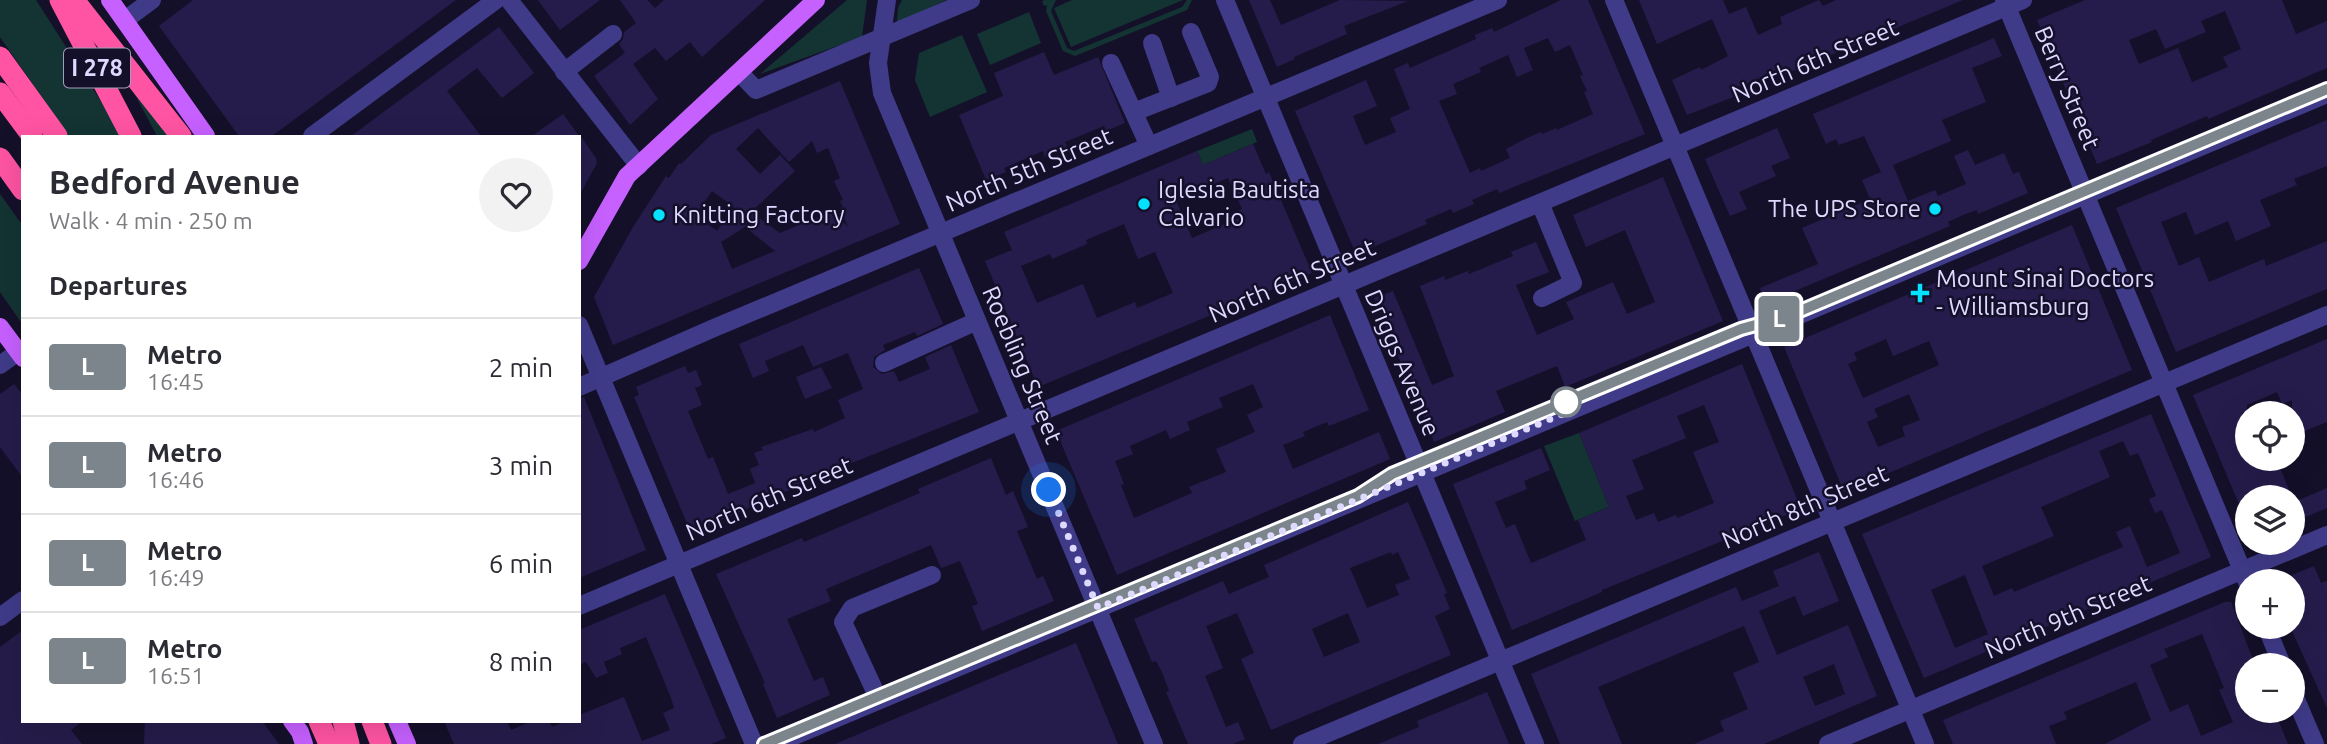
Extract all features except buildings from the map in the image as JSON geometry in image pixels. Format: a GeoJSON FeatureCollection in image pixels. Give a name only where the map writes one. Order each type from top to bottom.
{"type":"FeatureCollection","features":[{"type":"Feature","properties":{"kind":"highway","name":"I 278"},"geometry":{"type":"LineString","coordinates":[[60,0],[130,135]]}},
{"type":"Feature","properties":{"kind":"highway"},"geometry":{"type":"LineString","coordinates":[[74,0],[180,135]]}},
{"type":"Feature","properties":{"kind":"highway"},"geometry":{"type":"LineString","coordinates":[[0,57],[56,135]]}},
{"type":"Feature","properties":{"kind":"highway"},"geometry":{"type":"LineString","coordinates":[[0,93],[31,135]]}},
{"type":"Feature","properties":{"kind":"highway"},"geometry":{"type":"LineString","coordinates":[[0,158],[21,187]]}},
{"type":"Feature","properties":{"kind":"highway"},"geometry":{"type":"LineString","coordinates":[[320,723],[329,744]]}},
{"type":"Feature","properties":{"kind":"highway"},"geometry":{"type":"LineString","coordinates":[[343,723],[349,744]]}},
{"type":"Feature","properties":{"kind":"highway"},"geometry":{"type":"LineString","coordinates":[[373,723],[382,744]]}},
{"type":"Feature","properties":{"kind":"main road"},"geometry":{"type":"LineString","coordinates":[[110,0],[205,135]]}},
{"type":"Feature","properties":{"kind":"main road"},"geometry":{"type":"LineString","coordinates":[[581,257],[627,176],[816,0]]}},
{"type":"Feature","properties":{"kind":"main road"},"geometry":{"type":"LineString","coordinates":[[0,327],[20,355]]}},
{"type":"Feature","properties":{"kind":"main road"},"geometry":{"type":"LineString","coordinates":[[293,723],[304,744]]}},
{"type":"Feature","properties":{"kind":"main road"},"geometry":{"type":"LineString","coordinates":[[320,744],[332,723]]}},
{"type":"Feature","properties":{"kind":"main road"},"geometry":{"type":"LineString","coordinates":[[398,723],[407,744]]}},
{"type":"Feature","properties":{"kind":"street"},"geometry":{"type":"LineString","coordinates":[[125,20],[152,0]]}},
{"type":"Feature","properties":{"kind":"street"},"geometry":{"type":"LineString","coordinates":[[322,134],[496,0]]}},
{"type":"Feature","properties":{"kind":"street"},"geometry":{"type":"LineString","coordinates":[[509,0],[639,166]]}},
{"type":"Feature","properties":{"kind":"street","name":"Roebling Street"},"geometry":{"type":"LineString","coordinates":[[887,0],[878,62],[882,93],[1154,744]]}},
{"type":"Feature","properties":{"kind":"street"},"geometry":{"type":"LineString","coordinates":[[740,73],[755,90],[971,0]]}},
{"type":"Feature","properties":{"kind":"street","name":"Driggs Avenue"},"geometry":{"type":"LineString","coordinates":[[1225,0],[1535,744]]}},
{"type":"Feature","properties":{"kind":"street","name":"North 5th Street"},"geometry":{"type":"LineString","coordinates":[[581,386],[1498,0]]}},
{"type":"Feature","properties":{"kind":"street"},"geometry":{"type":"LineString","coordinates":[[1614,0],[1925,744]]}},
{"type":"Feature","properties":{"kind":"street","name":"North 6th Street"},"geometry":{"type":"LineString","coordinates":[[581,605],[1541,203],[2011,2]]}},
{"type":"Feature","properties":{"kind":"street","name":"Berry Street"},"geometry":{"type":"LineString","coordinates":[[2011,2],[2086,195],[2242,569]]}},
{"type":"Feature","properties":{"kind":"street"},"geometry":{"type":"LineString","coordinates":[[1134,111],[1204,86],[1210,77],[1191,32]]}},
{"type":"Feature","properties":{"kind":"street"},"geometry":{"type":"LineString","coordinates":[[564,72],[613,34]]}},
{"type":"Feature","properties":{"kind":"street"},"geometry":{"type":"LineString","coordinates":[[1152,43],[1171,98]]}},
{"type":"Feature","properties":{"kind":"street"},"geometry":{"type":"LineString","coordinates":[[1111,63],[1149,146]]}},
{"type":"Feature","properties":{"kind":"street"},"geometry":{"type":"LineString","coordinates":[[775,744],[2327,94]]}},
{"type":"Feature","properties":{"kind":"street"},"geometry":{"type":"LineString","coordinates":[[1541,203],[1573,283],[1542,299]]}},
{"type":"Feature","properties":{"kind":"street","name":"North 8th Street"},"geometry":{"type":"LineString","coordinates":[[1302,744],[2327,315]]}},
{"type":"Feature","properties":{"kind":"street"},"geometry":{"type":"LineString","coordinates":[[884,363],[977,321]]}},
{"type":"Feature","properties":{"kind":"street"},"geometry":{"type":"LineString","coordinates":[[581,330],[754,744]]}},
{"type":"Feature","properties":{"kind":"street"},"geometry":{"type":"LineString","coordinates":[[0,365],[20,355]]}},
{"type":"Feature","properties":{"kind":"street","name":"North 9th Street"},"geometry":{"type":"LineString","coordinates":[[2259,569],[2327,535]]}},
{"type":"Feature","properties":{"kind":"street"},"geometry":{"type":"LineString","coordinates":[[879,700],[843,622],[852,608],[932,575]]}},
{"type":"Feature","properties":{"kind":"street","name":"North 9th Street"},"geometry":{"type":"LineString","coordinates":[[1828,744],[2235,580]]}},
{"type":"Feature","properties":{"kind":"street"},"geometry":{"type":"LineString","coordinates":[[0,617],[21,601]]}},
{"type":"Feature","properties":{"kind":"street"},"geometry":{"type":"LineString","coordinates":[[2305,721],[2315,744]]}},
{"type":"Feature","properties":{"kind":"green space"},"geometry":{"type":"Polygon","coordinates":[[[0,0],[36,0],[109,114],[120,135],[68,135],[0,37],[0,0]]]}},
{"type":"Feature","properties":{"kind":"green space"},"geometry":{"type":"Polygon","coordinates":[[[847,0],[867,0],[862,37],[760,74],[847,0]]]}},
{"type":"Feature","properties":{"kind":"green space"},"geometry":{"type":"Polygon","coordinates":[[[902,0],[946,0],[901,24],[897,20],[902,0]]]}},
{"type":"Feature","properties":{"kind":"green space"},"geometry":{"type":"Polygon","coordinates":[[[1056,0],[1051,11],[1067,48],[1074,51],[1182,7],[1187,0],[1192,0],[1187,10],[1075,56],[1063,51],[1046,11],[1047,5],[1044,6],[1042,1],[1056,0]]]}},
{"type":"Feature","properties":{"kind":"green space"},"geometry":{"type":"Polygon","coordinates":[[[1072,0],[1183,0],[1071,47],[1054,8],[1072,0]]]}},
{"type":"Feature","properties":{"kind":"green space"},"geometry":{"type":"Polygon","coordinates":[[[1029,12],[1041,43],[990,65],[977,34],[1029,12]]]}},
{"type":"Feature","properties":{"kind":"green space"},"geometry":{"type":"Polygon","coordinates":[[[962,35],[987,92],[930,117],[915,80],[919,53],[962,35]]]}},
{"type":"Feature","properties":{"kind":"green space"},"geometry":{"type":"Polygon","coordinates":[[[133,91],[171,135],[156,135],[133,91]]]}},
{"type":"Feature","properties":{"kind":"green space"},"geometry":{"type":"Polygon","coordinates":[[[1252,129],[1257,142],[1203,165],[1197,151],[1252,129]]]}},
{"type":"Feature","properties":{"kind":"green space"},"geometry":{"type":"Polygon","coordinates":[[[0,194],[21,223],[21,322],[0,292],[0,194]]]}},
{"type":"Feature","properties":{"kind":"green space"},"geometry":{"type":"Polygon","coordinates":[[[1579,433],[1609,507],[1575,521],[1544,446],[1579,433]]]}},
{"type":"Feature","properties":{"kind":"metro line","name":"L"},"geometry":{"type":"LineString","coordinates":[[764,744],[1358,496],[1392,474],[1741,329],[1788,316],[2327,89]]}},
{"type":"Feature","properties":{"kind":"place","name":"Iglesia Bautista Calvario"},"geometry":{"type":"Point","coordinates":[1144,204]}},
{"type":"Feature","properties":{"kind":"place","name":"The UPS Store"},"geometry":{"type":"Point","coordinates":[1935,209]}},
{"type":"Feature","properties":{"kind":"place","name":"Knitting Factory"},"geometry":{"type":"Point","coordinates":[659,215]}},
{"type":"Feature","properties":{"kind":"place","name":"Mount Sinai Doctors - Williamsburg"},"geometry":{"type":"Point","coordinates":[1920,293]}},
{"type":"Feature","properties":{"kind":"route"},"geometry":{"type":"LineString","coordinates":[[1049,490],[1098,608],[1565,413],[1566,402]]}}]}
